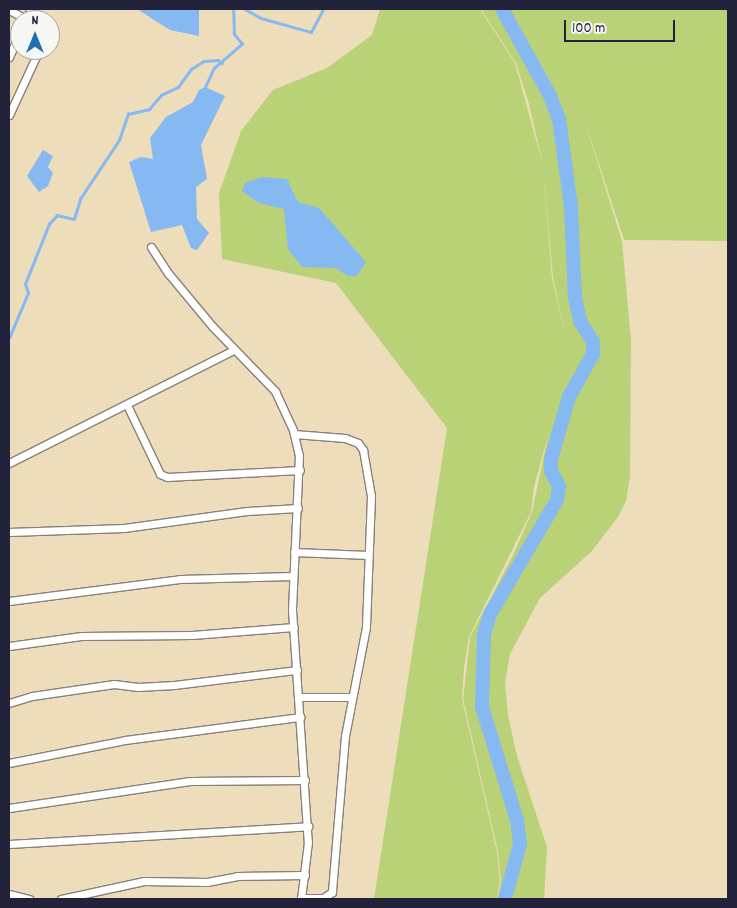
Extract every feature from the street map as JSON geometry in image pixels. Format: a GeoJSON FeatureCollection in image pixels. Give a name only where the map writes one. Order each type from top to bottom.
{"type":"FeatureCollection","features":[{"type":"Feature","properties":{"kind":"street"},"geometry":{"type":"LineString","coordinates":[[9,114],[34,60]]}},
{"type":"Feature","properties":{"kind":"street"},"geometry":{"type":"LineString","coordinates":[[151,247],[168,274],[234,350],[275,391],[294,434],[300,470],[293,576],[294,626],[308,826],[305,875],[301,898],[323,898],[332,892],[352,697],[366,626],[371,496],[363,450],[358,443],[345,438],[294,434]]}},
{"type":"Feature","properties":{"kind":"street"},"geometry":{"type":"LineString","coordinates":[[9,463],[234,350]]}},
{"type":"Feature","properties":{"kind":"street"},"geometry":{"type":"LineString","coordinates":[[127,405],[160,474],[167,478],[300,470]]}},
{"type":"Feature","properties":{"kind":"street"},"geometry":{"type":"LineString","coordinates":[[9,532],[124,528],[298,508]]}},
{"type":"Feature","properties":{"kind":"street"},"geometry":{"type":"LineString","coordinates":[[294,552],[368,555]]}},
{"type":"Feature","properties":{"kind":"street"},"geometry":{"type":"LineString","coordinates":[[9,600],[180,579],[293,576]]}},
{"type":"Feature","properties":{"kind":"street"},"geometry":{"type":"LineString","coordinates":[[9,646],[81,636],[192,635],[294,626]]}},
{"type":"Feature","properties":{"kind":"street"},"geometry":{"type":"LineString","coordinates":[[9,703],[32,696],[114,684],[138,687],[174,685],[297,670]]}},
{"type":"Feature","properties":{"kind":"street"},"geometry":{"type":"LineString","coordinates":[[299,697],[352,697]]}},
{"type":"Feature","properties":{"kind":"street"},"geometry":{"type":"LineString","coordinates":[[9,763],[125,740],[300,717]]}},
{"type":"Feature","properties":{"kind":"street"},"geometry":{"type":"LineString","coordinates":[[9,808],[190,782],[305,780]]}},
{"type":"Feature","properties":{"kind":"street"},"geometry":{"type":"LineString","coordinates":[[9,844],[308,826]]}},
{"type":"Feature","properties":{"kind":"street"},"geometry":{"type":"LineString","coordinates":[[61,899],[144,881],[207,882],[238,876],[305,875]]}},
{"type":"Feature","properties":{"kind":"street"},"geometry":{"type":"LineString","coordinates":[[9,894],[29,899]]}},
{"type":"Feature","properties":{"kind":"green space"},"geometry":{"type":"Polygon","coordinates":[[[380,9],[480,9],[515,63],[543,165],[529,104],[516,63],[481,9],[728,9],[728,241],[624,240],[584,119],[622,241],[631,340],[630,476],[626,501],[618,517],[591,552],[540,598],[510,654],[505,683],[508,715],[517,756],[547,847],[544,899],[498,899],[501,881],[498,852],[463,699],[470,637],[512,557],[532,512],[548,436],[534,487],[531,512],[469,637],[464,668],[462,699],[497,852],[500,881],[497,899],[374,899],[447,428],[336,283],[222,259],[219,193],[241,131],[273,90],[327,68],[372,35],[380,9]],[[543,165],[552,278],[566,337],[553,278],[543,165]]]}},
{"type":"Feature","properties":{"kind":"water"},"geometry":{"type":"Polygon","coordinates":[[[137,9],[199,9],[199,36],[170,30],[137,9]]]}},
{"type":"Feature","properties":{"kind":"water"},"geometry":{"type":"Polygon","coordinates":[[[205,87],[225,96],[201,145],[207,179],[196,187],[197,219],[209,233],[197,250],[191,248],[182,225],[151,232],[129,162],[141,157],[153,159],[150,138],[166,117],[193,102],[199,90],[205,87]]]}},
{"type":"Feature","properties":{"kind":"water"},"geometry":{"type":"Polygon","coordinates":[[[43,150],[53,156],[48,167],[53,173],[48,186],[39,192],[27,176],[43,150]]]}},
{"type":"Feature","properties":{"kind":"water"},"geometry":{"type":"Polygon","coordinates":[[[262,177],[287,179],[298,202],[319,208],[366,262],[357,276],[348,276],[335,268],[302,267],[288,249],[284,209],[259,203],[242,191],[245,183],[262,177]]]}},
{"type":"Feature","properties":{"kind":"waterway"},"geometry":{"type":"LineString","coordinates":[[205,87],[214,68],[242,44],[234,34],[233,9]]}},
{"type":"Feature","properties":{"kind":"waterway"},"geometry":{"type":"LineString","coordinates":[[245,9],[261,18],[311,32],[323,9]]}},
{"type":"Feature","properties":{"kind":"waterway"},"geometry":{"type":"LineString","coordinates":[[502,9],[550,96],[559,119],[571,207],[575,297],[580,321],[593,342],[593,354],[569,397],[551,459],[551,471],[559,486],[557,500],[490,614],[484,635],[482,707],[517,820],[520,844],[505,899]]}},
{"type":"Feature","properties":{"kind":"waterway"},"geometry":{"type":"LineString","coordinates":[[9,338],[28,293],[25,284],[49,224],[57,215],[74,219],[80,199],[119,140],[128,114],[149,109],[161,95],[178,87],[191,69],[204,61],[218,60],[222,63]]}}]}
